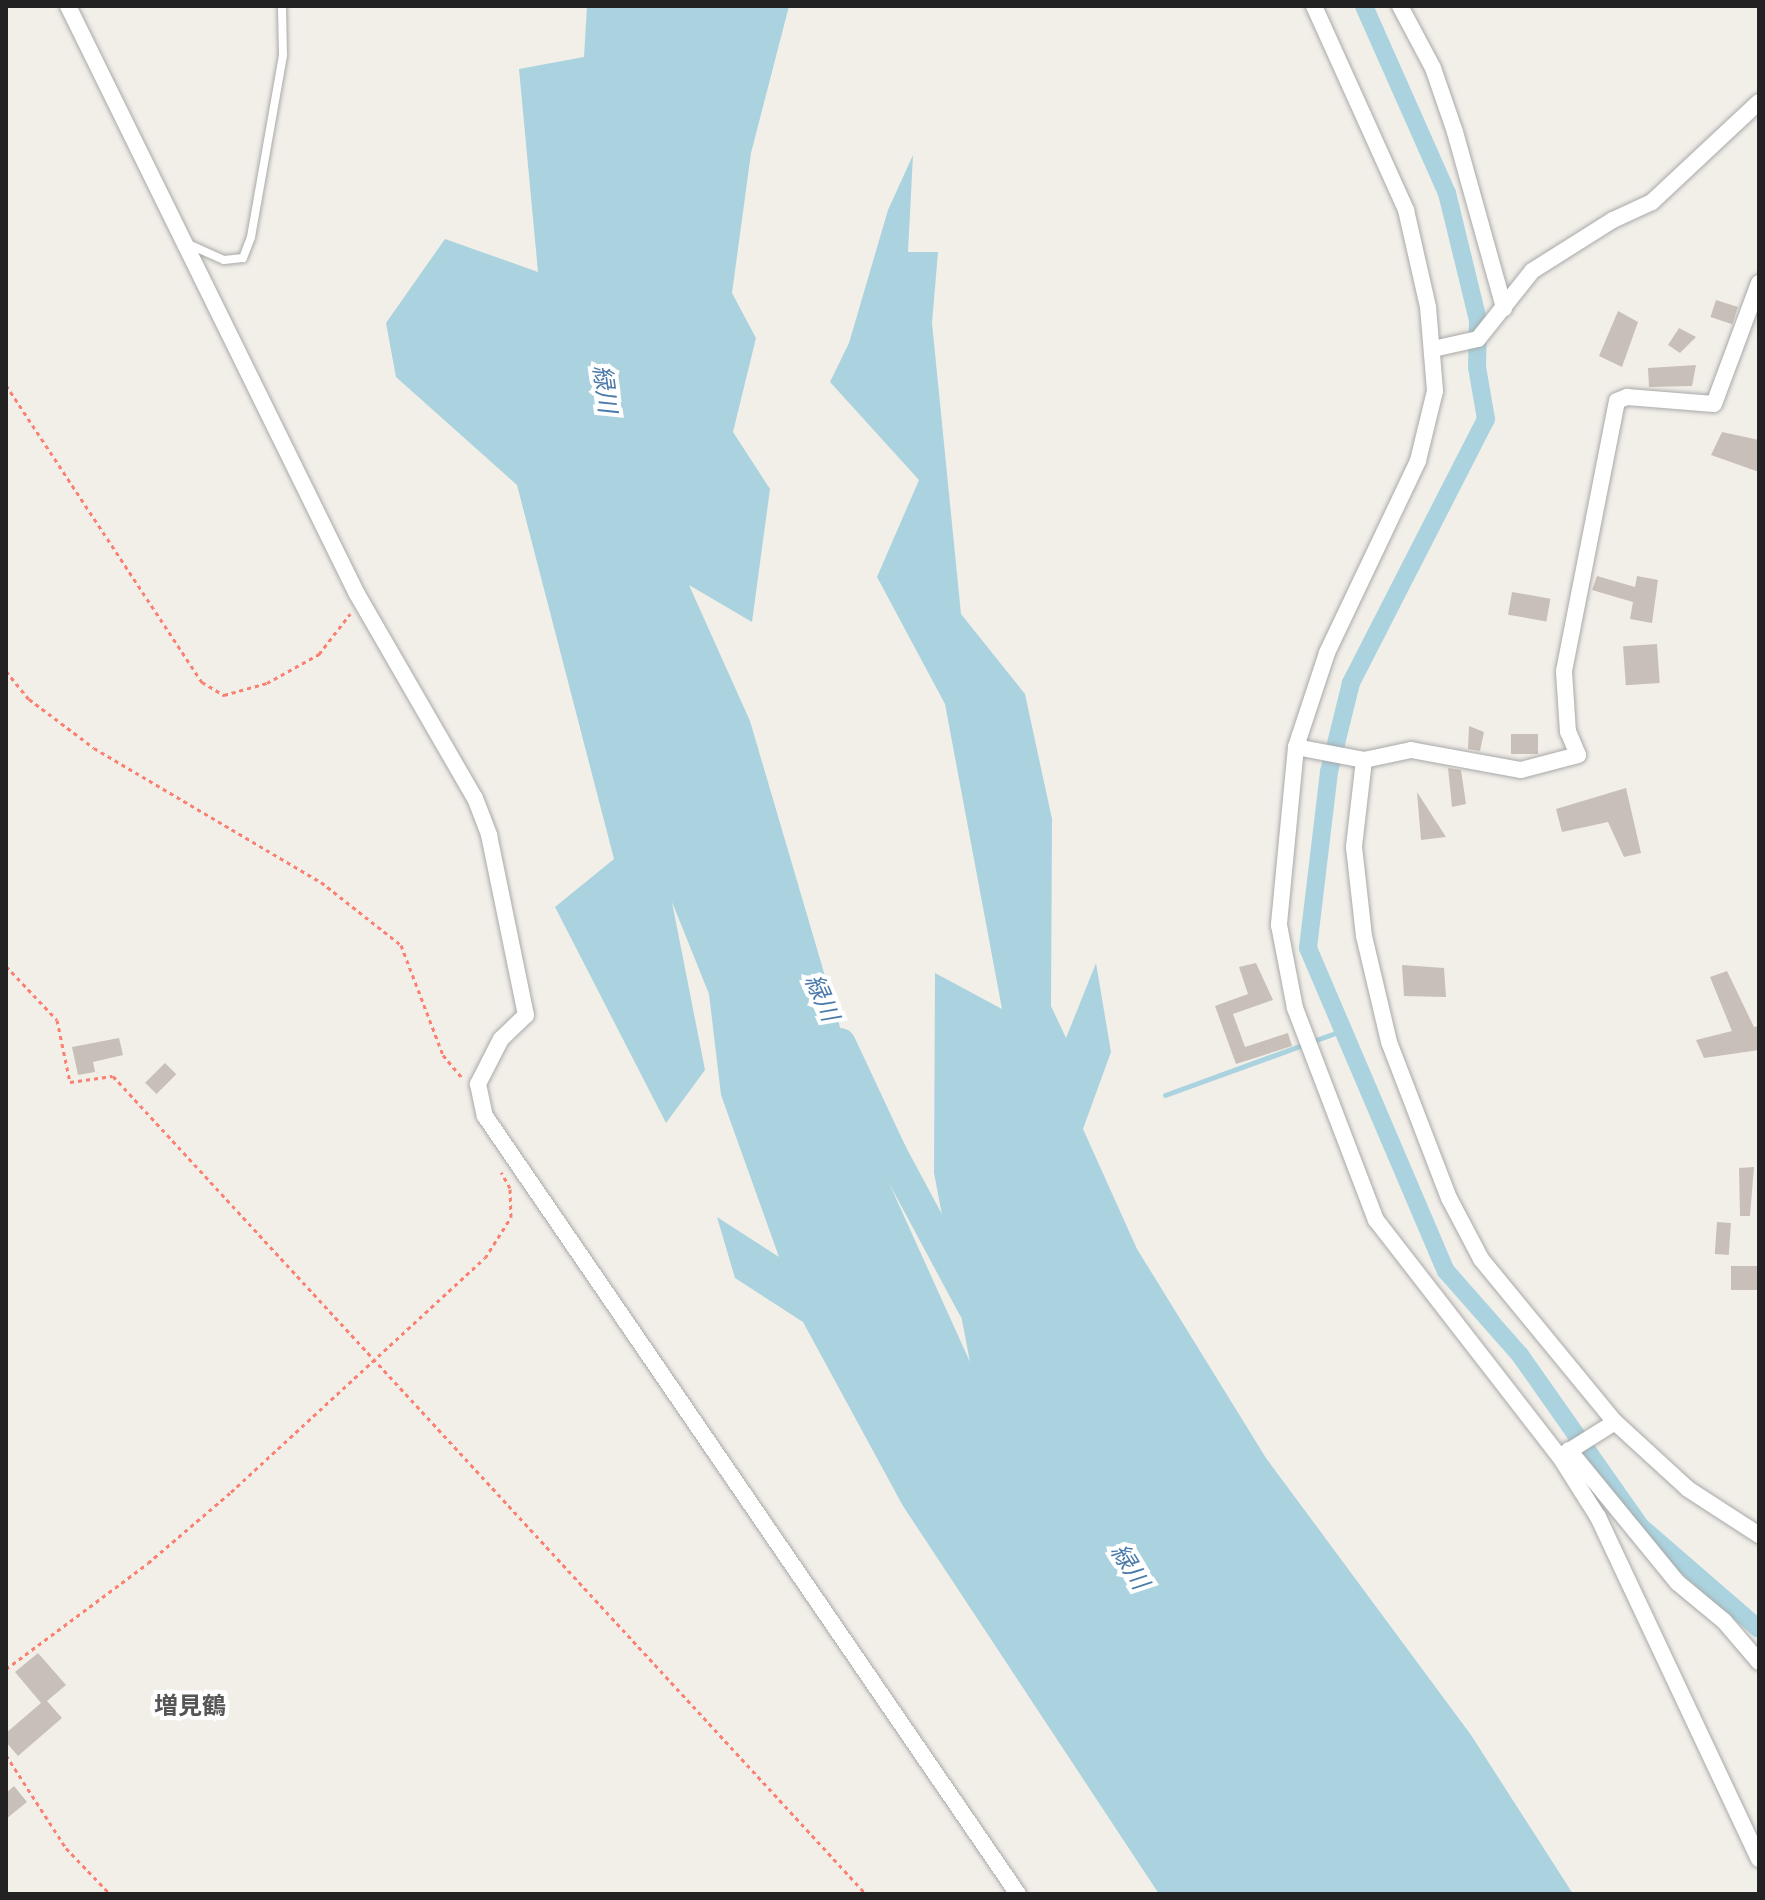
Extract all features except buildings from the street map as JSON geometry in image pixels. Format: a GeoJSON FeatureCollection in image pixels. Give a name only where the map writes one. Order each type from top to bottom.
{"type":"FeatureCollection","features":[{"type":"Feature","properties":{"kind":"street"},"geometry":{"type":"LineString","coordinates":[[68,6],[188,244],[357,594],[475,798],[489,835],[526,1015],[501,1039],[478,1084],[485,1116],[1018,1894]]}},
{"type":"Feature","properties":{"kind":"street"},"geometry":{"type":"LineString","coordinates":[[1314,6],[1406,210],[1433,349],[1435,391],[1418,461],[1327,653],[1296,747],[1279,925],[1295,1008],[1376,1220],[1564,1453],[1678,1583],[1724,1621],[1759,1662]]}},
{"type":"Feature","properties":{"kind":"street"},"geometry":{"type":"LineString","coordinates":[[1400,6],[1433,68],[1455,132],[1504,308]]}},
{"type":"Feature","properties":{"kind":"street"},"geometry":{"type":"LineString","coordinates":[[1433,349],[1478,339],[1532,271],[1613,220],[1652,202],[1759,102]]}},
{"type":"Feature","properties":{"kind":"street"},"geometry":{"type":"LineString","coordinates":[[1296,747],[1364,760],[1411,750],[1521,770],[1578,755],[1568,732],[1564,671],[1617,401],[1627,397],[1714,404],[1759,283]]}},
{"type":"Feature","properties":{"kind":"street"},"geometry":{"type":"LineString","coordinates":[[1364,760],[1354,847],[1364,936],[1389,1042],[1421,1134],[1481,1259],[1615,1422],[1688,1489],[1759,1535]]}},
{"type":"Feature","properties":{"kind":"street"},"geometry":{"type":"LineString","coordinates":[[1564,1453],[1615,1422]]}},
{"type":"Feature","properties":{"kind":"street"},"geometry":{"type":"LineString","coordinates":[[1564,1453],[1598,1517],[1759,1859]]}},
{"type":"Feature","properties":{"kind":"lane"},"geometry":{"type":"LineString","coordinates":[[188,244],[224,260],[243,258],[251,237],[283,55],[282,6]]}},
{"type":"Feature","properties":{"kind":"path"},"geometry":{"type":"LineString","coordinates":[[6,385],[202,682],[224,695],[267,683],[319,654],[347,621],[357,594]]}},
{"type":"Feature","properties":{"kind":"path"},"geometry":{"type":"LineString","coordinates":[[6,671],[29,699],[94,748],[321,882],[401,945],[443,1055],[465,1083],[478,1084]]}},
{"type":"Feature","properties":{"kind":"path"},"geometry":{"type":"LineString","coordinates":[[6,966],[57,1020],[70,1082],[113,1076],[866,1894]]}},
{"type":"Feature","properties":{"kind":"path"},"geometry":{"type":"LineString","coordinates":[[6,1669],[148,1563],[485,1258],[511,1217],[510,1188],[497,1165]]}},
{"type":"Feature","properties":{"kind":"path"},"geometry":{"type":"LineString","coordinates":[[6,1755],[66,1848],[110,1894]]}},
{"type":"Feature","properties":{"kind":"water"},"geometry":{"type":"Polygon","coordinates":[[[587,6],[789,6],[751,153],[732,293],[756,338],[733,432],[770,489],[752,622],[689,585],[750,721],[880,1163],[970,1362],[934,1173],[935,973],[1002,1009],[945,704],[877,577],[919,480],[830,382],[849,343],[888,210],[913,155],[908,252],[938,252],[932,323],[961,614],[1025,694],[1052,819],[1051,1006],[1066,1038],[1096,963],[1111,1052],[1083,1129],[1137,1249],[1266,1458],[1471,1735],[1573,1894],[1159,1894],[903,1506],[803,1322],[735,1278],[717,1217],[779,1257],[721,1095],[709,994],[672,902],[705,1070],[666,1123],[555,907],[614,859],[517,485],[396,377],[386,323],[445,239],[538,272],[519,69],[584,57],[587,6]]]}},
{"type":"Feature","properties":{"kind":"waterway"},"geometry":{"type":"LineString","coordinates":[[1364,6],[1447,193],[1478,320],[1477,367],[1486,419],[1351,683],[1329,772],[1308,948],[1446,1271],[1520,1355],[1640,1526],[1759,1629]]}},
{"type":"Feature","properties":{"kind":"waterway"},"geometry":{"type":"LineString","coordinates":[[1165,1095],[1344,1030]]}},
{"type":"Feature","properties":{"kind":"waterway","name":"緑川"},"geometry":{"type":"LineString","coordinates":[[840,1044],[891,1153],[973,1306]]}},
{"type":"Feature","properties":{"kind":"district","name":"増見鶴"},"geometry":{"type":"Point","coordinates":[190,1707]}}]}
